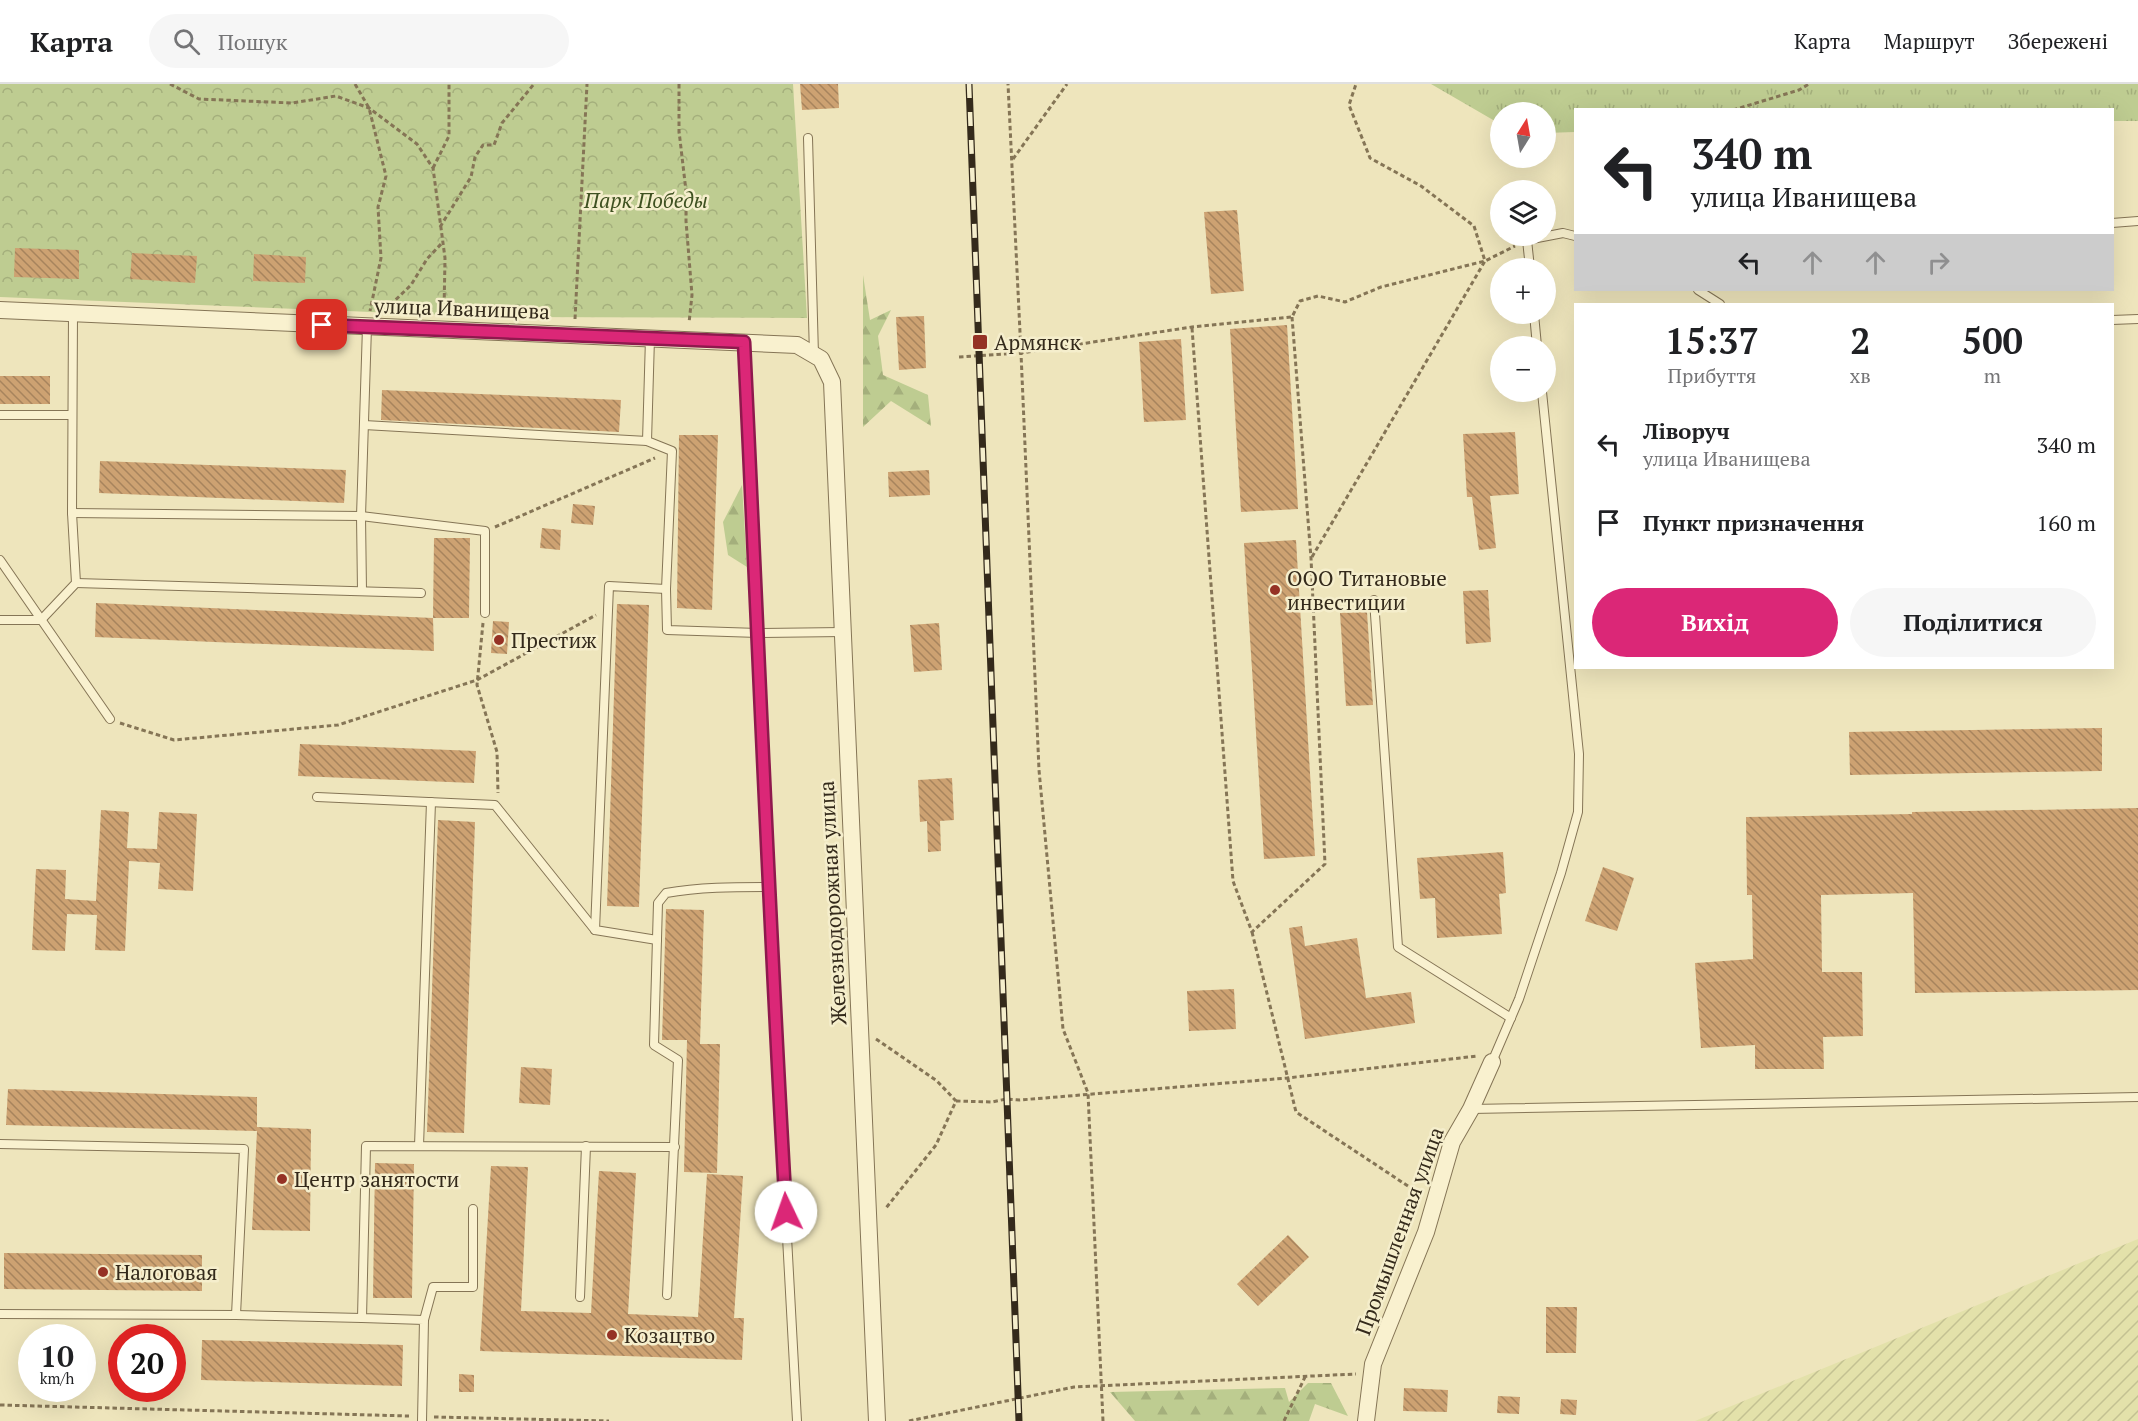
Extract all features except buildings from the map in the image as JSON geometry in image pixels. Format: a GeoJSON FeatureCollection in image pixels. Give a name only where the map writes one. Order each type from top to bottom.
{"type":"FeatureCollection","features":[{"type":"Feature","properties":{"kind":"street","name":"улица Иванищева"},"geometry":{"type":"LineString","coordinates":[[0,310],[744,342],[797,345],[814,356]]}},
{"type":"Feature","properties":{"kind":"street","name":"Железнодорожная улица"},"geometry":{"type":"LineString","coordinates":[[814,356],[821,359],[832,382],[877,1421]]}},
{"type":"Feature","properties":{"kind":"street","name":"Промышленная улица"},"geometry":{"type":"LineString","coordinates":[[1366,1421],[1373,1364],[1426,1232],[1452,1142],[1471,1110],[1493,1058]]}},
{"type":"Feature","properties":{"kind":"lane"},"geometry":{"type":"LineString","coordinates":[[808,138],[814,356]]}},
{"type":"Feature","properties":{"kind":"lane"},"geometry":{"type":"LineString","coordinates":[[2114,223],[2138,221]]}},
{"type":"Feature","properties":{"kind":"lane"},"geometry":{"type":"LineString","coordinates":[[1556,234],[1563,233],[1574,236]]}},
{"type":"Feature","properties":{"kind":"lane"},"geometry":{"type":"LineString","coordinates":[[1700,291],[1718,303]]}},
{"type":"Feature","properties":{"kind":"lane"},"geometry":{"type":"LineString","coordinates":[[0,620],[41,620],[76,583],[72,513],[73,312]]}},
{"type":"Feature","properties":{"kind":"lane"},"geometry":{"type":"LineString","coordinates":[[2114,320],[2138,319]]}},
{"type":"Feature","properties":{"kind":"lane"},"geometry":{"type":"LineString","coordinates":[[362,591],[361,516],[367,327]]}},
{"type":"Feature","properties":{"kind":"lane"},"geometry":{"type":"LineString","coordinates":[[647,441],[651,338]]}},
{"type":"Feature","properties":{"kind":"lane"},"geometry":{"type":"LineString","coordinates":[[744,342],[768,887],[797,1421]]}},
{"type":"Feature","properties":{"kind":"lane"},"geometry":{"type":"LineString","coordinates":[[1493,1058],[1510,1018],[1561,873],[1578,812],[1579,754],[1543,402]]}},
{"type":"Feature","properties":{"kind":"lane"},"geometry":{"type":"LineString","coordinates":[[0,414],[71,415]]}},
{"type":"Feature","properties":{"kind":"lane"},"geometry":{"type":"LineString","coordinates":[[364,425],[647,441],[672,451],[666,589],[667,630],[758,633],[843,632]]}},
{"type":"Feature","properties":{"kind":"lane"},"geometry":{"type":"LineString","coordinates":[[72,513],[361,516],[485,531],[484,613]]}},
{"type":"Feature","properties":{"kind":"lane"},"geometry":{"type":"LineString","coordinates":[[0,560],[110,719]]}},
{"type":"Feature","properties":{"kind":"lane"},"geometry":{"type":"LineString","coordinates":[[76,583],[421,593]]}},
{"type":"Feature","properties":{"kind":"lane"},"geometry":{"type":"LineString","coordinates":[[596,930],[609,586],[666,589]]}},
{"type":"Feature","properties":{"kind":"lane"},"geometry":{"type":"LineString","coordinates":[[1374,600],[1398,947],[1510,1018]]}},
{"type":"Feature","properties":{"kind":"lane"},"geometry":{"type":"LineString","coordinates":[[317,797],[495,805],[596,930],[657,940]]}},
{"type":"Feature","properties":{"kind":"lane"},"geometry":{"type":"LineString","coordinates":[[419,1146],[431,802]]}},
{"type":"Feature","properties":{"kind":"lane"},"geometry":{"type":"LineString","coordinates":[[667,1295],[678,1060],[654,1045],[658,903],[666,893],[735,887],[768,887]]}},
{"type":"Feature","properties":{"kind":"lane"},"geometry":{"type":"LineString","coordinates":[[1471,1110],[2138,1097]]}},
{"type":"Feature","properties":{"kind":"lane"},"geometry":{"type":"LineString","coordinates":[[0,1144],[244,1149],[237,1315]]}},
{"type":"Feature","properties":{"kind":"lane"},"geometry":{"type":"LineString","coordinates":[[362,1318],[366,1146],[675,1147]]}},
{"type":"Feature","properties":{"kind":"lane"},"geometry":{"type":"LineString","coordinates":[[580,1296],[586,1146]]}},
{"type":"Feature","properties":{"kind":"lane"},"geometry":{"type":"LineString","coordinates":[[423,1419],[424,1320],[433,1287],[473,1287],[473,1209]]}},
{"type":"Feature","properties":{"kind":"lane"},"geometry":{"type":"LineString","coordinates":[[0,1314],[237,1315],[424,1320]]}},
{"type":"Feature","properties":{"kind":"path"},"geometry":{"type":"LineString","coordinates":[[170,84],[199,99],[292,103],[336,96],[369,108],[417,144],[433,168],[445,258],[444,330]]}},
{"type":"Feature","properties":{"kind":"path"},"geometry":{"type":"LineString","coordinates":[[355,84],[369,108],[386,176],[378,207],[381,258],[367,327]]}},
{"type":"Feature","properties":{"kind":"path"},"geometry":{"type":"LineString","coordinates":[[433,168],[449,136],[449,84]]}},
{"type":"Feature","properties":{"kind":"path"},"geometry":{"type":"LineString","coordinates":[[440,228],[471,177],[475,157],[483,145],[494,145],[502,123],[534,84]]}},
{"type":"Feature","properties":{"kind":"path"},"geometry":{"type":"LineString","coordinates":[[574,335],[587,84]]}},
{"type":"Feature","properties":{"kind":"path"},"geometry":{"type":"LineString","coordinates":[[679,84],[679,131],[686,191],[692,295],[688,340]]}},
{"type":"Feature","properties":{"kind":"path"},"geometry":{"type":"LineString","coordinates":[[1008,84],[1030,599],[1041,794],[1063,1029],[1088,1093],[1103,1421]]}},
{"type":"Feature","properties":{"kind":"path"},"geometry":{"type":"LineString","coordinates":[[1012,160],[1067,84]]}},
{"type":"Feature","properties":{"kind":"path"},"geometry":{"type":"LineString","coordinates":[[1311,558],[1485,261],[1474,226],[1421,186],[1370,158],[1349,105],[1356,84]]}},
{"type":"Feature","properties":{"kind":"path"},"geometry":{"type":"LineString","coordinates":[[1740,108],[1799,90],[1809,84]]}},
{"type":"Feature","properties":{"kind":"path"},"geometry":{"type":"LineString","coordinates":[[367,327],[411,285],[427,259],[442,243]]}},
{"type":"Feature","properties":{"kind":"path"},"geometry":{"type":"LineString","coordinates":[[1251,932],[1325,864],[1311,558],[1292,316],[1300,301],[1318,296],[1345,302],[1381,287],[1485,261],[1515,246]]}},
{"type":"Feature","properties":{"kind":"path"},"geometry":{"type":"LineString","coordinates":[[959,357],[1021,353],[1192,327],[1292,316]]}},
{"type":"Feature","properties":{"kind":"path"},"geometry":{"type":"LineString","coordinates":[[1192,327],[1233,881],[1251,932],[1296,1112],[1434,1204]]}},
{"type":"Feature","properties":{"kind":"path"},"geometry":{"type":"LineString","coordinates":[[485,531],[672,451]]}},
{"type":"Feature","properties":{"kind":"path"},"geometry":{"type":"LineString","coordinates":[[110,719],[174,740],[338,725],[477,680],[608,608]]}},
{"type":"Feature","properties":{"kind":"path"},"geometry":{"type":"LineString","coordinates":[[484,613],[477,685],[497,752],[499,810]]}},
{"type":"Feature","properties":{"kind":"path"},"geometry":{"type":"LineString","coordinates":[[860,1027],[937,1080],[956,1101],[992,1102],[1287,1078],[1493,1058]]}},
{"type":"Feature","properties":{"kind":"path"},"geometry":{"type":"LineString","coordinates":[[869,1228],[936,1144],[956,1101]]}},
{"type":"Feature","properties":{"kind":"path"},"geometry":{"type":"LineString","coordinates":[[909,1421],[1074,1387],[1372,1373]]}},
{"type":"Feature","properties":{"kind":"path"},"geometry":{"type":"LineString","coordinates":[[1284,1421],[1305,1377]]}},
{"type":"Feature","properties":{"kind":"path"},"geometry":{"type":"LineString","coordinates":[[0,1405],[423,1419],[609,1421]]}},
{"type":"Feature","properties":{"kind":"shaded area"},"geometry":{"type":"Polygon","coordinates":[[[2138,1239],[2138,1421],[1695,1421],[2138,1239]]]}},
{"type":"Feature","properties":{"kind":"green space","name":"Парк Победы"},"geometry":{"type":"Polygon","coordinates":[[[0,84],[793,84],[807,318],[496,317],[0,297],[0,84]]]}},
{"type":"Feature","properties":{"kind":"green space"},"geometry":{"type":"Polygon","coordinates":[[[1431,84],[2138,84],[2138,121],[2114,121],[2114,108],[1574,108],[1574,132],[1556,133],[1556,102],[1490,102],[1490,118],[1431,84]]]}},
{"type":"Feature","properties":{"kind":"green space"},"geometry":{"type":"Polygon","coordinates":[[[863,275],[870,320],[891,310],[878,336],[883,375],[928,395],[931,426],[891,401],[863,427],[863,275]]]}},
{"type":"Feature","properties":{"kind":"green space"},"geometry":{"type":"Polygon","coordinates":[[[742,485],[747,567],[728,555],[723,522],[742,485]]]}},
{"type":"Feature","properties":{"kind":"green space"},"geometry":{"type":"Polygon","coordinates":[[[1308,1383],[1331,1383],[1348,1416],[1315,1404],[1309,1421],[1135,1421],[1110,1392],[1285,1388],[1289,1402],[1308,1383]]]}},
{"type":"Feature","properties":{"kind":"railway"},"geometry":{"type":"LineString","coordinates":[[969,84],[1019,1421]]}},
{"type":"Feature","properties":{"kind":"place","name":"Армянск"},"geometry":{"type":"Point","coordinates":[980,342]}},
{"type":"Feature","properties":{"kind":"place","name":"ООО Титановые инвестиции"},"geometry":{"type":"Point","coordinates":[1275,590]}},
{"type":"Feature","properties":{"kind":"place","name":"Престиж"},"geometry":{"type":"Point","coordinates":[499,640]}},
{"type":"Feature","properties":{"kind":"place","name":"Центр занятости"},"geometry":{"type":"Point","coordinates":[282,1179]}},
{"type":"Feature","properties":{"kind":"place","name":"Налоговая"},"geometry":{"type":"Point","coordinates":[103,1272]}},
{"type":"Feature","properties":{"kind":"place","name":"Козацтво"},"geometry":{"type":"Point","coordinates":[612,1335]}},
{"type":"Feature","properties":{"kind":"route"},"geometry":{"type":"LineString","coordinates":[[322,325],[744,342],[768,887],[786,1212]]}}]}
